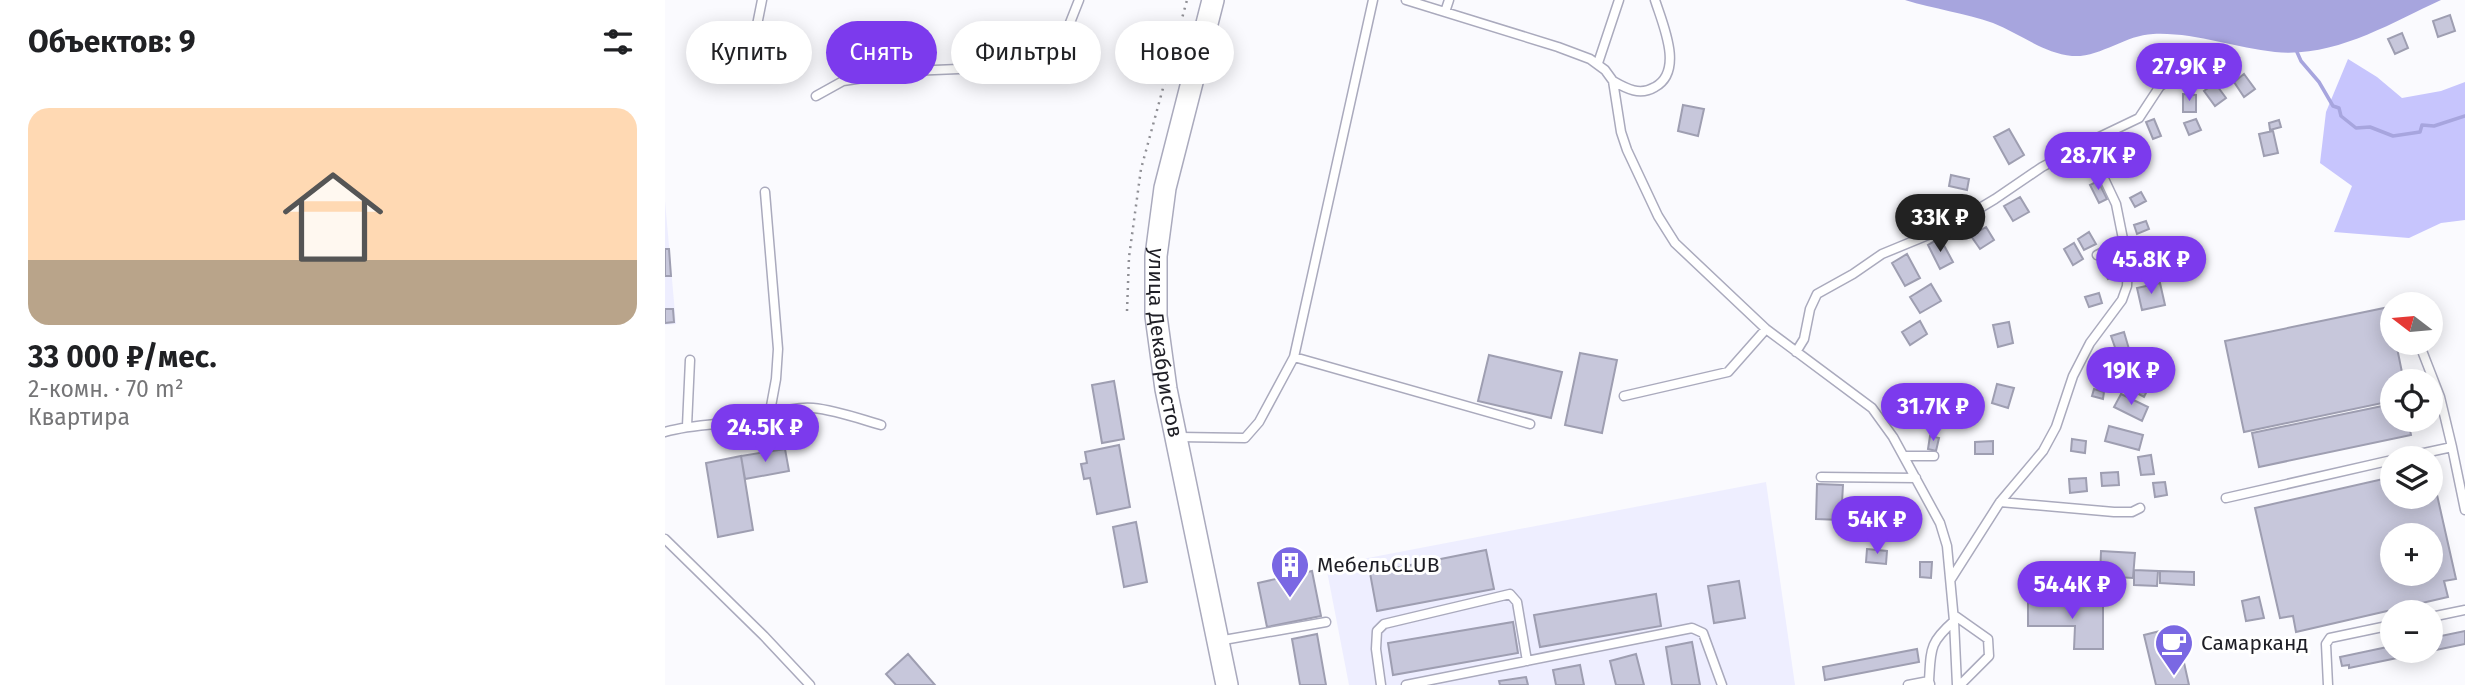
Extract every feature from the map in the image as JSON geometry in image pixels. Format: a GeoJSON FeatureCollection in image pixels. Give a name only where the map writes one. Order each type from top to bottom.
{"type":"FeatureCollection","features":[{"type":"Feature","properties":{"kind":"main road","name":"улица Декабристов"},"geometry":{"type":"LineString","coordinates":[[1213,0],[1174,147],[1159,222],[1156,256],[1157,328],[1166,389],[1227,685]]}},
{"type":"Feature","properties":{"kind":"lane"},"geometry":{"type":"LineString","coordinates":[[758,21],[762,0]]}},
{"type":"Feature","properties":{"kind":"lane"},"geometry":{"type":"LineString","coordinates":[[816,96],[843,81],[910,71],[1007,67],[1051,54],[1062,43],[1079,0]]}},
{"type":"Feature","properties":{"kind":"lane"},"geometry":{"type":"LineString","coordinates":[[1176,437],[1245,438],[1259,422],[1294,357],[1373,0]]}},
{"type":"Feature","properties":{"kind":"lane"},"geometry":{"type":"LineString","coordinates":[[1406,0],[1558,47],[1598,63],[1613,81],[1630,90],[1647,92],[1661,84],[1669,75],[1670,65],[1665,33],[1655,0]]}},
{"type":"Feature","properties":{"kind":"lane"},"geometry":{"type":"LineString","coordinates":[[1445,12],[1449,0]]}},
{"type":"Feature","properties":{"kind":"lane"},"geometry":{"type":"LineString","coordinates":[[1598,63],[1619,0]]}},
{"type":"Feature","properties":{"kind":"lane"},"geometry":{"type":"LineString","coordinates":[[1796,352],[1804,339],[1809,309],[1818,293],[1882,254],[1950,226],[2042,167],[2139,118],[2160,86],[2196,66],[2219,59],[2230,61],[2235,68]]}},
{"type":"Feature","properties":{"kind":"lane"},"geometry":{"type":"LineString","coordinates":[[1613,81],[1621,132],[1627,150],[1658,216],[1675,243],[1766,330],[1872,408],[1904,456],[1940,523],[1947,546],[1959,685]]}},
{"type":"Feature","properties":{"kind":"lane"},"geometry":{"type":"LineString","coordinates":[[1951,579],[2000,502],[2043,451],[2056,427],[2073,376],[2090,344],[2122,300],[2127,286],[2128,264],[2116,204],[2099,168],[2093,140]]}},
{"type":"Feature","properties":{"kind":"lane"},"geometry":{"type":"LineString","coordinates":[[765,192],[778,349],[769,417]]}},
{"type":"Feature","properties":{"kind":"lane"},"geometry":{"type":"LineString","coordinates":[[2097,255],[2123,242]]}},
{"type":"Feature","properties":{"kind":"lane"},"geometry":{"type":"LineString","coordinates":[[1624,396],[1728,372],[1766,330]]}},
{"type":"Feature","properties":{"kind":"lane"},"geometry":{"type":"LineString","coordinates":[[2424,355],[2441,397],[2465,510]]}},
{"type":"Feature","properties":{"kind":"lane"},"geometry":{"type":"LineString","coordinates":[[1294,357],[1530,424]]}},
{"type":"Feature","properties":{"kind":"lane"},"geometry":{"type":"LineString","coordinates":[[687,426],[690,360]]}},
{"type":"Feature","properties":{"kind":"lane"},"geometry":{"type":"LineString","coordinates":[[665,432],[687,426],[769,417],[794,408],[815,408],[881,425]]}},
{"type":"Feature","properties":{"kind":"lane"},"geometry":{"type":"LineString","coordinates":[[2443,449],[2452,447]]}},
{"type":"Feature","properties":{"kind":"lane"},"geometry":{"type":"LineString","coordinates":[[1904,456],[1934,456]]}},
{"type":"Feature","properties":{"kind":"lane"},"geometry":{"type":"LineString","coordinates":[[2226,498],[2380,463]]}},
{"type":"Feature","properties":{"kind":"lane"},"geometry":{"type":"LineString","coordinates":[[1821,477],[1916,478]]}},
{"type":"Feature","properties":{"kind":"lane"},"geometry":{"type":"LineString","coordinates":[[2000,502],[2114,512],[2133,512],[2140,508]]}},
{"type":"Feature","properties":{"kind":"lane"},"geometry":{"type":"LineString","coordinates":[[665,539],[810,685]]}},
{"type":"Feature","properties":{"kind":"lane"},"geometry":{"type":"LineString","coordinates":[[1381,685],[1376,649],[1377,631],[1384,624],[1510,594],[1517,602],[1527,661]]}},
{"type":"Feature","properties":{"kind":"lane"},"geometry":{"type":"LineString","coordinates":[[2443,615],[2465,610]]}},
{"type":"Feature","properties":{"kind":"lane"},"geometry":{"type":"LineString","coordinates":[[1908,685],[1929,683],[1931,654],[1937,636],[1954,618]]}},
{"type":"Feature","properties":{"kind":"lane"},"geometry":{"type":"LineString","coordinates":[[1954,618],[1988,639],[1989,656],[1959,685]]}},
{"type":"Feature","properties":{"kind":"lane"},"geometry":{"type":"LineString","coordinates":[[1218,641],[1326,622]]}},
{"type":"Feature","properties":{"kind":"lane"},"geometry":{"type":"LineString","coordinates":[[1406,685],[1692,628],[1703,633],[1722,685]]}},
{"type":"Feature","properties":{"kind":"lane"},"geometry":{"type":"LineString","coordinates":[[2328,685],[2326,644],[2330,638],[2380,628]]}},
{"type":"Feature","properties":{"kind":"path"},"geometry":{"type":"LineString","coordinates":[[1127,311],[1133,213],[1187,0]]}},
{"type":"Feature","properties":{"kind":"shaded area"},"geometry":{"type":"Polygon","coordinates":[[[1905,0],[2441,0],[2381,29],[2319,50],[2275,52],[2184,35],[2153,34],[2132,38],[2093,54],[2072,56],[2041,47],[1993,23],[1905,0]]]}},
{"type":"Feature","properties":{"kind":"shaded area"},"geometry":{"type":"Polygon","coordinates":[[[2348,59],[2377,77],[2402,98],[2441,91],[2465,82],[2465,220],[2441,223],[2409,238],[2334,232],[2352,186],[2320,163],[2326,112],[2348,59]]]}},
{"type":"Feature","properties":{"kind":"shaded area"},"geometry":{"type":"Polygon","coordinates":[[[665,201],[676,324],[665,325],[665,201]]]}},
{"type":"Feature","properties":{"kind":"shaded area"},"geometry":{"type":"Polygon","coordinates":[[[1766,482],[1795,685],[1349,685],[1326,566],[1766,482]]]}},
{"type":"Feature","properties":{"kind":"building"},"geometry":{"type":"Polygon","coordinates":[[[2450,15],[2455,31],[2438,37],[2433,21],[2450,15]]]}},
{"type":"Feature","properties":{"kind":"building"},"geometry":{"type":"Polygon","coordinates":[[[2402,33],[2408,48],[2395,54],[2388,39],[2402,33]]]}},
{"type":"Feature","properties":{"kind":"building"},"geometry":{"type":"Polygon","coordinates":[[[2171,54],[2174,68],[2161,70],[2158,56],[2171,54]]]}},
{"type":"Feature","properties":{"kind":"building"},"geometry":{"type":"Polygon","coordinates":[[[2244,74],[2255,89],[2244,97],[2234,82],[2244,74]]]}},
{"type":"Feature","properties":{"kind":"building"},"geometry":{"type":"Polygon","coordinates":[[[2215,83],[2226,98],[2215,106],[2204,91],[2215,83]]]}},
{"type":"Feature","properties":{"kind":"building"},"geometry":{"type":"Polygon","coordinates":[[[2183,94],[2196,95],[2196,112],[2183,112],[2183,94]]]}},
{"type":"Feature","properties":{"kind":"building"},"geometry":{"type":"Polygon","coordinates":[[[1683,105],[1704,109],[1698,136],[1678,131],[1683,105]]]}},
{"type":"Feature","properties":{"kind":"building"},"geometry":{"type":"Polygon","coordinates":[[[2154,119],[2161,136],[2153,139],[2146,122],[2154,119]]]}},
{"type":"Feature","properties":{"kind":"building"},"geometry":{"type":"Polygon","coordinates":[[[2196,119],[2201,130],[2189,135],[2184,123],[2196,119]]]}},
{"type":"Feature","properties":{"kind":"building"},"geometry":{"type":"Polygon","coordinates":[[[2279,120],[2281,127],[2270,130],[2269,123],[2279,120]]]}},
{"type":"Feature","properties":{"kind":"building"},"geometry":{"type":"Polygon","coordinates":[[[2009,129],[2024,155],[2009,164],[1994,137],[2009,129]]]}},
{"type":"Feature","properties":{"kind":"building"},"geometry":{"type":"Polygon","coordinates":[[[2273,131],[2278,153],[2264,156],[2259,134],[2273,131]]]}},
{"type":"Feature","properties":{"kind":"building"},"geometry":{"type":"Polygon","coordinates":[[[2127,143],[2132,155],[2122,159],[2117,147],[2127,143]]]}},
{"type":"Feature","properties":{"kind":"building"},"geometry":{"type":"Polygon","coordinates":[[[2125,162],[2128,170],[2118,175],[2114,167],[2125,162]]]}},
{"type":"Feature","properties":{"kind":"building"},"geometry":{"type":"Polygon","coordinates":[[[1951,175],[1969,179],[1967,190],[1949,186],[1951,175]]]}},
{"type":"Feature","properties":{"kind":"building"},"geometry":{"type":"Polygon","coordinates":[[[2098,181],[2107,199],[2099,203],[2090,185],[2098,181]]]}},
{"type":"Feature","properties":{"kind":"building"},"geometry":{"type":"Polygon","coordinates":[[[2141,192],[2146,201],[2135,207],[2130,198],[2141,192]]]}},
{"type":"Feature","properties":{"kind":"building"},"geometry":{"type":"Polygon","coordinates":[[[2020,197],[2029,212],[2013,221],[2004,206],[2020,197]]]}},
{"type":"Feature","properties":{"kind":"building"},"geometry":{"type":"Polygon","coordinates":[[[2146,221],[2149,229],[2137,234],[2134,225],[2146,221]]]}},
{"type":"Feature","properties":{"kind":"building"},"geometry":{"type":"Polygon","coordinates":[[[1986,227],[1994,240],[1980,249],[1971,236],[1986,227]]]}},
{"type":"Feature","properties":{"kind":"building"},"geometry":{"type":"Polygon","coordinates":[[[2089,232],[2096,244],[2084,250],[2078,239],[2089,232]]]}},
{"type":"Feature","properties":{"kind":"building"},"geometry":{"type":"Polygon","coordinates":[[[1940,238],[1953,262],[1940,269],[1928,245],[1940,238]]]}},
{"type":"Feature","properties":{"kind":"building"},"geometry":{"type":"Polygon","coordinates":[[[2074,243],[2083,259],[2073,265],[2064,249],[2074,243]]]}},
{"type":"Feature","properties":{"kind":"building"},"geometry":{"type":"Polygon","coordinates":[[[665,249],[669,249],[671,276],[665,276],[665,249]]]}},
{"type":"Feature","properties":{"kind":"building"},"geometry":{"type":"Polygon","coordinates":[[[2146,253],[2149,267],[2139,269],[2136,255],[2146,253]]]}},
{"type":"Feature","properties":{"kind":"building"},"geometry":{"type":"Polygon","coordinates":[[[1907,254],[1920,278],[1905,286],[1892,263],[1907,254]]]}},
{"type":"Feature","properties":{"kind":"building"},"geometry":{"type":"Polygon","coordinates":[[[2184,254],[2188,271],[2166,276],[2164,264],[2174,262],[2173,257],[2184,254]]]}},
{"type":"Feature","properties":{"kind":"building"},"geometry":{"type":"Polygon","coordinates":[[[2115,262],[2120,274],[2108,279],[2102,268],[2115,262]]]}},
{"type":"Feature","properties":{"kind":"building"},"geometry":{"type":"Polygon","coordinates":[[[2160,283],[2165,305],[2142,310],[2137,288],[2160,283]]]}},
{"type":"Feature","properties":{"kind":"building"},"geometry":{"type":"Polygon","coordinates":[[[1931,284],[1941,301],[1920,313],[1910,297],[1931,284]]]}},
{"type":"Feature","properties":{"kind":"building"},"geometry":{"type":"Polygon","coordinates":[[[2099,293],[2102,303],[2089,307],[2085,297],[2099,293]]]}},
{"type":"Feature","properties":{"kind":"building"},"geometry":{"type":"Polygon","coordinates":[[[665,309],[673,309],[674,322],[665,323],[665,309]]]}},
{"type":"Feature","properties":{"kind":"building"},"geometry":{"type":"Polygon","coordinates":[[[2380,309],[2380,355],[2398,355],[2401,369],[2380,369],[2380,404],[2244,432],[2225,341],[2380,309]]]}},
{"type":"Feature","properties":{"kind":"building"},"geometry":{"type":"Polygon","coordinates":[[[1920,321],[1927,334],[1910,345],[1902,332],[1920,321]]]}},
{"type":"Feature","properties":{"kind":"building"},"geometry":{"type":"Polygon","coordinates":[[[2009,322],[2013,343],[1998,347],[1993,325],[2009,322]]]}},
{"type":"Feature","properties":{"kind":"building"},"geometry":{"type":"Polygon","coordinates":[[[2124,332],[2129,349],[2117,353],[2111,336],[2124,332]]]}},
{"type":"Feature","properties":{"kind":"building"},"geometry":{"type":"Polygon","coordinates":[[[1580,353],[1617,360],[1602,433],[1565,425],[1580,353]]]}},
{"type":"Feature","properties":{"kind":"building"},"geometry":{"type":"Polygon","coordinates":[[[1489,355],[1562,372],[1551,418],[1478,401],[1489,355]]]}},
{"type":"Feature","properties":{"kind":"building"},"geometry":{"type":"Polygon","coordinates":[[[2104,360],[2107,371],[2100,373],[2097,362],[2104,360]]]}},
{"type":"Feature","properties":{"kind":"building"},"geometry":{"type":"Polygon","coordinates":[[[2135,377],[2150,385],[2144,397],[2129,389],[2135,377]]]}},
{"type":"Feature","properties":{"kind":"building"},"geometry":{"type":"Polygon","coordinates":[[[1114,381],[1124,439],[1102,443],[1092,385],[1114,381]]]}},
{"type":"Feature","properties":{"kind":"building"},"geometry":{"type":"Polygon","coordinates":[[[1997,384],[2014,388],[2008,408],[1992,403],[1997,384]]]}},
{"type":"Feature","properties":{"kind":"building"},"geometry":{"type":"Polygon","coordinates":[[[2094,389],[2104,392],[2103,399],[2092,396],[2094,389]]]}},
{"type":"Feature","properties":{"kind":"building"},"geometry":{"type":"Polygon","coordinates":[[[2121,394],[2148,407],[2142,421],[2114,407],[2121,394]]]}},
{"type":"Feature","properties":{"kind":"building"},"geometry":{"type":"Polygon","coordinates":[[[2380,406],[2380,432],[2410,432],[2411,435],[2259,467],[2252,433],[2380,406]]]}},
{"type":"Feature","properties":{"kind":"building"},"geometry":{"type":"Polygon","coordinates":[[[2109,426],[2143,435],[2139,450],[2105,441],[2109,426]]]}},
{"type":"Feature","properties":{"kind":"building"},"geometry":{"type":"Polygon","coordinates":[[[1930,436],[1939,438],[1936,451],[1928,449],[1930,436]]]}},
{"type":"Feature","properties":{"kind":"building"},"geometry":{"type":"Polygon","coordinates":[[[2072,439],[2086,441],[2085,453],[2071,451],[2072,439]]]}},
{"type":"Feature","properties":{"kind":"building"},"geometry":{"type":"Polygon","coordinates":[[[1993,441],[1993,454],[1975,454],[1975,442],[1993,441]]]}},
{"type":"Feature","properties":{"kind":"building"},"geometry":{"type":"Polygon","coordinates":[[[1119,445],[1130,507],[1097,514],[1090,478],[1084,479],[1081,464],[1087,463],[1085,452],[1119,445]]]}},
{"type":"Feature","properties":{"kind":"building"},"geometry":{"type":"Polygon","coordinates":[[[785,449],[789,471],[745,479],[741,456],[785,449]]]}},
{"type":"Feature","properties":{"kind":"building"},"geometry":{"type":"Polygon","coordinates":[[[2151,455],[2154,474],[2141,475],[2138,457],[2151,455]]]}},
{"type":"Feature","properties":{"kind":"building"},"geometry":{"type":"Polygon","coordinates":[[[741,456],[753,530],[718,537],[706,463],[741,456]]]}},
{"type":"Feature","properties":{"kind":"building"},"geometry":{"type":"Polygon","coordinates":[[[2118,472],[2119,485],[2102,486],[2101,473],[2118,472]]]}},
{"type":"Feature","properties":{"kind":"building"},"geometry":{"type":"Polygon","coordinates":[[[2086,478],[2087,491],[2070,493],[2069,479],[2086,478]]]}},
{"type":"Feature","properties":{"kind":"building"},"geometry":{"type":"Polygon","coordinates":[[[2380,480],[2380,509],[2440,509],[2456,579],[2444,581],[2448,597],[2435,600],[2380,600],[2380,613],[2296,632],[2293,616],[2280,618],[2255,508],[2380,480]]]}},
{"type":"Feature","properties":{"kind":"building"},"geometry":{"type":"Polygon","coordinates":[[[2165,482],[2167,495],[2155,497],[2153,483],[2165,482]]]}},
{"type":"Feature","properties":{"kind":"building"},"geometry":{"type":"Polygon","coordinates":[[[1817,484],[1843,485],[1841,520],[1816,519],[1817,484]]]}},
{"type":"Feature","properties":{"kind":"building"},"geometry":{"type":"Polygon","coordinates":[[[1874,517],[1899,519],[1898,539],[1872,537],[1874,517]]]}},
{"type":"Feature","properties":{"kind":"building"},"geometry":{"type":"Polygon","coordinates":[[[1136,522],[1147,582],[1124,587],[1113,527],[1136,522]]]}},
{"type":"Feature","properties":{"kind":"building"},"geometry":{"type":"Polygon","coordinates":[[[1867,549],[1887,551],[1886,564],[1866,562],[1867,549]]]}},
{"type":"Feature","properties":{"kind":"building"},"geometry":{"type":"Polygon","coordinates":[[[1486,550],[1494,589],[1377,611],[1370,573],[1486,550]]]}},
{"type":"Feature","properties":{"kind":"building"},"geometry":{"type":"Polygon","coordinates":[[[2101,551],[2135,553],[2133,578],[2100,576],[2101,551]]]}},
{"type":"Feature","properties":{"kind":"building"},"geometry":{"type":"Polygon","coordinates":[[[1920,562],[1932,562],[1931,578],[1920,577],[1920,562]]]}},
{"type":"Feature","properties":{"kind":"building"},"geometry":{"type":"Polygon","coordinates":[[[2134,570],[2158,571],[2157,586],[2134,585],[2134,570]]]}},
{"type":"Feature","properties":{"kind":"building","name":"МебельCLUB"},"geometry":{"type":"Polygon","coordinates":[[[1312,571],[1321,616],[1267,627],[1258,583],[1312,571]]]}},
{"type":"Feature","properties":{"kind":"building"},"geometry":{"type":"Polygon","coordinates":[[[2160,571],[2194,572],[2194,585],[2160,583],[2160,571]]]}},
{"type":"Feature","properties":{"kind":"building"},"geometry":{"type":"Polygon","coordinates":[[[1739,581],[1745,618],[1714,623],[1708,586],[1739,581]]]}},
{"type":"Feature","properties":{"kind":"building"},"geometry":{"type":"Polygon","coordinates":[[[1656,594],[1661,626],[1540,647],[1534,615],[1656,594]]]}},
{"type":"Feature","properties":{"kind":"building"},"geometry":{"type":"Polygon","coordinates":[[[2259,597],[2264,618],[2246,621],[2242,601],[2259,597]]]}},
{"type":"Feature","properties":{"kind":"building"},"geometry":{"type":"Polygon","coordinates":[[[2028,602],[2103,603],[2103,649],[2074,649],[2075,626],[2028,626],[2028,602]]]}},
{"type":"Feature","properties":{"kind":"building"},"geometry":{"type":"Polygon","coordinates":[[[1513,622],[1518,653],[1393,675],[1388,643],[1513,622]]]}},
{"type":"Feature","properties":{"kind":"building"},"geometry":{"type":"Polygon","coordinates":[[[2176,627],[2189,685],[2156,685],[2144,635],[2176,627]]]}},
{"type":"Feature","properties":{"kind":"building"},"geometry":{"type":"Polygon","coordinates":[[[2465,631],[2465,644],[2443,649],[2443,636],[2465,631]]]}},
{"type":"Feature","properties":{"kind":"building"},"geometry":{"type":"Polygon","coordinates":[[[1317,634],[1326,685],[1300,685],[1292,639],[1317,634]]]}},
{"type":"Feature","properties":{"kind":"building"},"geometry":{"type":"Polygon","coordinates":[[[1692,642],[1700,685],[1672,685],[1666,647],[1692,642]]]}},
{"type":"Feature","properties":{"kind":"building"},"geometry":{"type":"Polygon","coordinates":[[[1917,649],[1919,662],[1825,680],[1823,667],[1917,649]]]}},
{"type":"Feature","properties":{"kind":"building"},"geometry":{"type":"Polygon","coordinates":[[[2380,649],[2380,662],[2349,668],[2349,665],[2342,666],[2340,657],[2380,649]]]}},
{"type":"Feature","properties":{"kind":"building"},"geometry":{"type":"Polygon","coordinates":[[[908,654],[935,685],[896,685],[886,674],[908,654]]]}},
{"type":"Feature","properties":{"kind":"building"},"geometry":{"type":"Polygon","coordinates":[[[1636,654],[1644,685],[1616,685],[1610,661],[1636,654]]]}},
{"type":"Feature","properties":{"kind":"building"},"geometry":{"type":"Polygon","coordinates":[[[1580,665],[1584,685],[1556,685],[1553,670],[1580,665]]]}},
{"type":"Feature","properties":{"kind":"building"},"geometry":{"type":"Polygon","coordinates":[[[1526,677],[1528,685],[1500,685],[1499,681],[1526,677]]]}},
{"type":"Feature","properties":{"kind":"waterway"},"geometry":{"type":"LineString","coordinates":[[2297,52],[2333,106],[2339,108],[2341,116],[2356,128],[2370,127],[2393,136],[2420,132],[2422,125],[2434,126],[2465,116]]}},
{"type":"Feature","properties":{"kind":"place","name":"МебельCLUB"},"geometry":{"type":"Point","coordinates":[1290,599]}},
{"type":"Feature","properties":{"kind":"place","name":"Самарканд"},"geometry":{"type":"Point","coordinates":[2174,677]}}]}
